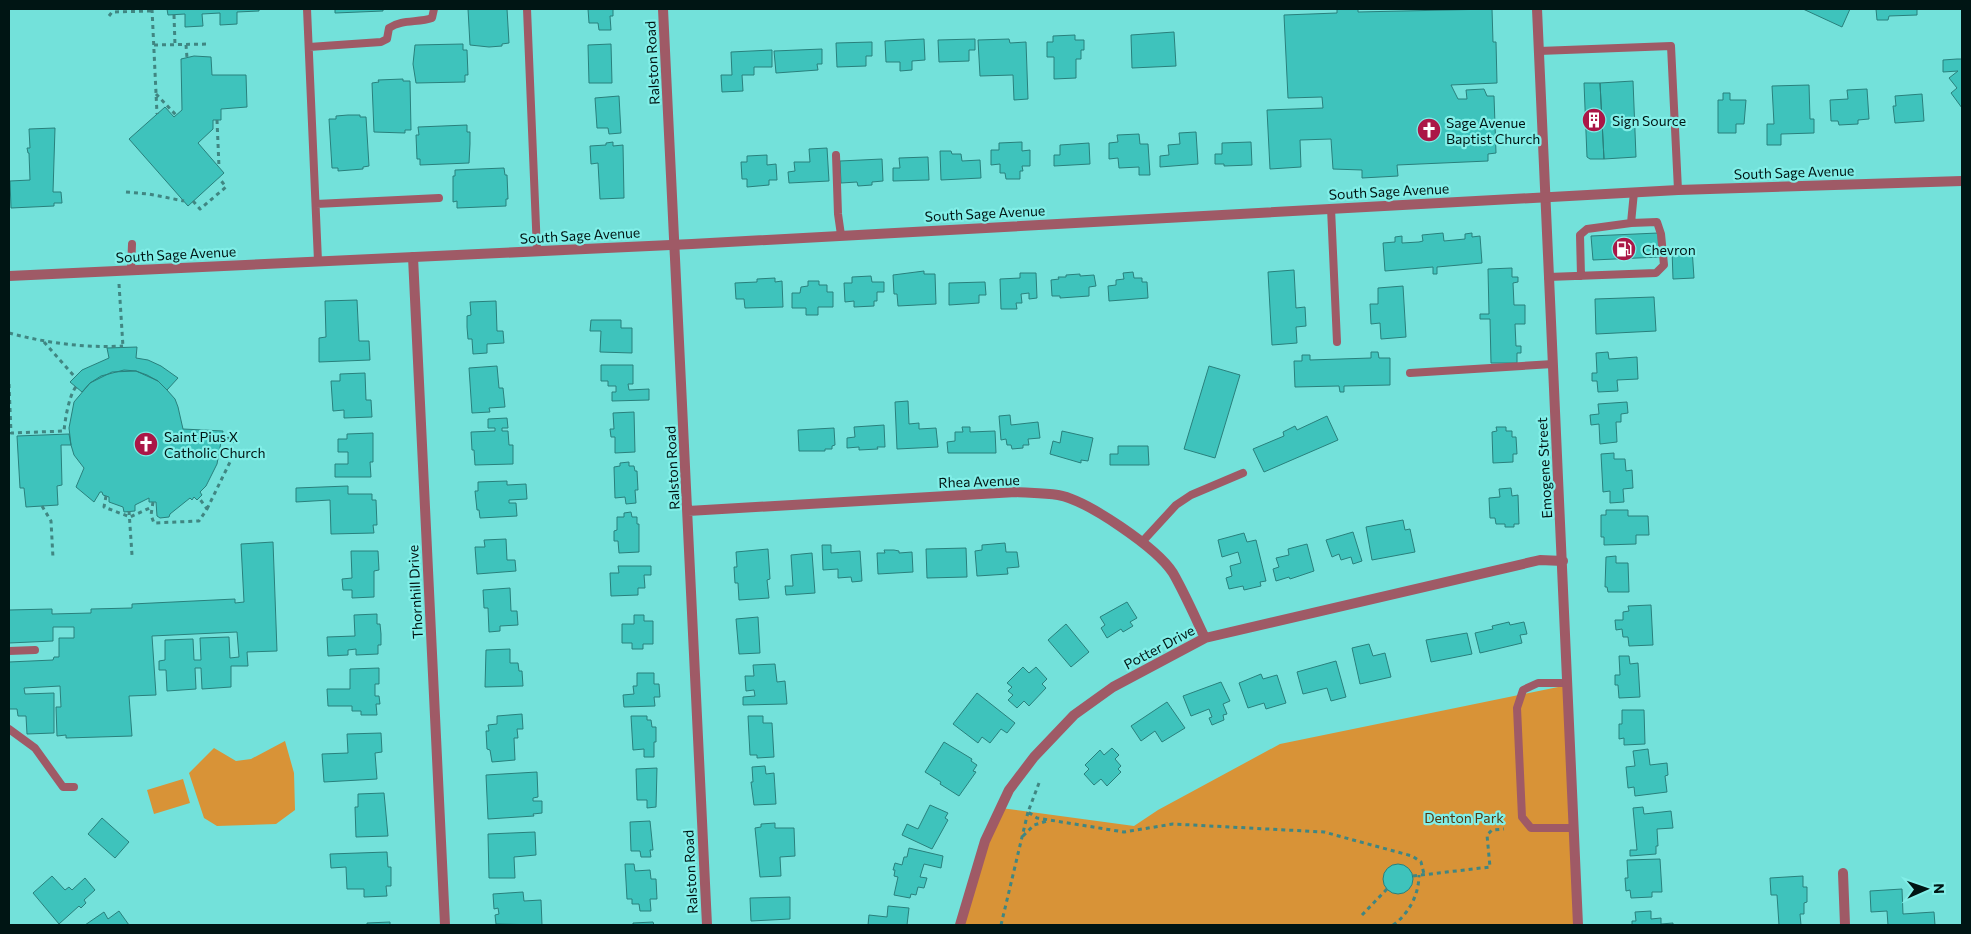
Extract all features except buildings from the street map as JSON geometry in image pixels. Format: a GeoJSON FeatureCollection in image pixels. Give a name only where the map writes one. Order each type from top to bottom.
{"type":"FeatureCollection","features":[{"type":"Feature","properties":{"kind":"street","name":"Ralston Road"},"geometry":{"type":"LineString","coordinates":[[663,9],[706,925]]}},
{"type":"Feature","properties":{"kind":"street","name":"Emogene Street"},"geometry":{"type":"LineString","coordinates":[[1537,9],[1578,925]]}},
{"type":"Feature","properties":{"kind":"street","name":"South Sage Avenue"},"geometry":{"type":"LineString","coordinates":[[9,276],[674,245],[1634,192],[1962,181]]}},
{"type":"Feature","properties":{"kind":"street","name":"Thornhill Drive"},"geometry":{"type":"LineString","coordinates":[[413,257],[445,925]]}},
{"type":"Feature","properties":{"kind":"street","name":"Rhea Avenue"},"geometry":{"type":"LineString","coordinates":[[688,511],[1025,493],[1059,496],[1091,509],[1142,542],[1172,572],[1205,638]]}},
{"type":"Feature","properties":{"kind":"street","name":"Potter Drive"},"geometry":{"type":"LineString","coordinates":[[960,925],[985,841],[1009,790],[1034,757],[1074,716],[1113,688],[1205,638],[1540,560],[1563,561]]}},
{"type":"Feature","properties":{"kind":"street"},"geometry":{"type":"LineString","coordinates":[[1843,873],[1845,925]]}},
{"type":"Feature","properties":{"kind":"lane"},"geometry":{"type":"LineString","coordinates":[[307,9],[318,261]]}},
{"type":"Feature","properties":{"kind":"lane"},"geometry":{"type":"LineString","coordinates":[[309,47],[381,42],[387,39],[389,28],[397,22],[424,21],[432,18],[434,9]]}},
{"type":"Feature","properties":{"kind":"lane"},"geometry":{"type":"LineString","coordinates":[[528,9],[537,251]]}},
{"type":"Feature","properties":{"kind":"lane"},"geometry":{"type":"LineString","coordinates":[[1539,51],[1671,46],[1678,190]]}},
{"type":"Feature","properties":{"kind":"lane"},"geometry":{"type":"LineString","coordinates":[[836,154],[838,214],[841,235]]}},
{"type":"Feature","properties":{"kind":"lane"},"geometry":{"type":"LineString","coordinates":[[1630,224],[1634,192]]}},
{"type":"Feature","properties":{"kind":"lane"},"geometry":{"type":"LineString","coordinates":[[316,204],[439,198]]}},
{"type":"Feature","properties":{"kind":"lane"},"geometry":{"type":"LineString","coordinates":[[1331,208],[1337,342]]}},
{"type":"Feature","properties":{"kind":"lane"},"geometry":{"type":"LineString","coordinates":[[1548,277],[1581,276],[1656,273],[1664,265],[1661,234],[1657,222],[1587,229],[1580,235],[1581,276]]}},
{"type":"Feature","properties":{"kind":"lane"},"geometry":{"type":"LineString","coordinates":[[131,270],[132,244]]}},
{"type":"Feature","properties":{"kind":"lane"},"geometry":{"type":"LineString","coordinates":[[1410,373],[1553,364]]}},
{"type":"Feature","properties":{"kind":"lane"},"geometry":{"type":"LineString","coordinates":[[1142,542],[1176,505],[1190,495],[1243,473]]}},
{"type":"Feature","properties":{"kind":"lane"},"geometry":{"type":"LineString","coordinates":[[9,651],[35,650]]}},
{"type":"Feature","properties":{"kind":"lane"},"geometry":{"type":"LineString","coordinates":[[1568,683],[1538,683],[1523,690],[1517,708],[1522,817],[1531,828],[1574,828]]}},
{"type":"Feature","properties":{"kind":"lane"},"geometry":{"type":"LineString","coordinates":[[9,729],[35,748],[63,787],[74,787]]}},
{"type":"Feature","properties":{"kind":"path"},"geometry":{"type":"LineString","coordinates":[[109,16],[112,11],[152,10],[157,114]]}},
{"type":"Feature","properties":{"kind":"path"},"geometry":{"type":"LineString","coordinates":[[174,15],[175,45]]}},
{"type":"Feature","properties":{"kind":"path"},"geometry":{"type":"LineString","coordinates":[[154,45],[209,44]]}},
{"type":"Feature","properties":{"kind":"path"},"geometry":{"type":"LineString","coordinates":[[186,45],[187,58]]}},
{"type":"Feature","properties":{"kind":"path"},"geometry":{"type":"LineString","coordinates":[[156,94],[176,115]]}},
{"type":"Feature","properties":{"kind":"path"},"geometry":{"type":"LineString","coordinates":[[217,120],[219,166]]}},
{"type":"Feature","properties":{"kind":"path"},"geometry":{"type":"LineString","coordinates":[[193,201],[200,209],[226,187],[219,178]]}},
{"type":"Feature","properties":{"kind":"path"},"geometry":{"type":"LineString","coordinates":[[126,192],[184,201]]}},
{"type":"Feature","properties":{"kind":"path"},"geometry":{"type":"LineString","coordinates":[[9,333],[43,342],[80,346],[123,347],[118,271]]}},
{"type":"Feature","properties":{"kind":"path"},"geometry":{"type":"LineString","coordinates":[[43,342],[75,377]]}},
{"type":"Feature","properties":{"kind":"path"},"geometry":{"type":"LineString","coordinates":[[9,384],[11,433],[64,431],[65,416],[71,402],[72,391],[76,387]]}},
{"type":"Feature","properties":{"kind":"path"},"geometry":{"type":"LineString","coordinates":[[106,496],[104,508],[130,517],[153,504],[151,515],[154,523],[199,521],[207,509],[230,462],[233,438],[223,439]]}},
{"type":"Feature","properties":{"kind":"path"},"geometry":{"type":"LineString","coordinates":[[199,498],[207,509]]}},
{"type":"Feature","properties":{"kind":"path"},"geometry":{"type":"LineString","coordinates":[[42,506],[51,520],[52,558]]}},
{"type":"Feature","properties":{"kind":"path"},"geometry":{"type":"LineString","coordinates":[[129,511],[132,555]]}},
{"type":"Feature","properties":{"kind":"path"},"geometry":{"type":"LineString","coordinates":[[1001,925],[1028,812],[1039,784]]}},
{"type":"Feature","properties":{"kind":"path"},"geometry":{"type":"LineString","coordinates":[[1028,812],[1037,818],[1124,832],[1173,824],[1324,832],[1412,856],[1422,862],[1424,874]]}},
{"type":"Feature","properties":{"kind":"path"},"geometry":{"type":"LineString","coordinates":[[1022,836],[1034,825],[1049,820]]}},
{"type":"Feature","properties":{"kind":"path"},"geometry":{"type":"LineString","coordinates":[[1413,876],[1490,867],[1487,835],[1492,830],[1504,829]]}},
{"type":"Feature","properties":{"kind":"path"},"geometry":{"type":"LineString","coordinates":[[1393,925],[1404,918],[1419,888],[1419,875]]}},
{"type":"Feature","properties":{"kind":"path"},"geometry":{"type":"LineString","coordinates":[[1362,915],[1387,889]]}},
{"type":"Feature","properties":{"kind":"green space","name":"Denton Park"},"geometry":{"type":"Polygon","coordinates":[[[1568,685],[1578,925],[960,925],[1001,808],[1134,826],[1158,810],[1280,744],[1568,685]]]}},
{"type":"Feature","properties":{"kind":"green space"},"geometry":{"type":"Polygon","coordinates":[[[285,741],[294,773],[295,810],[276,824],[217,826],[204,818],[189,773],[214,748],[236,761],[251,759],[285,741]]]}},
{"type":"Feature","properties":{"kind":"green space"},"geometry":{"type":"Polygon","coordinates":[[[183,779],[190,803],[154,814],[147,790],[183,779]]]}},
{"type":"Feature","properties":{"kind":"place","name":"Sign Source"},"geometry":{"type":"Point","coordinates":[1594,120]}},
{"type":"Feature","properties":{"kind":"place","name":"Sage Avenue Baptist Church"},"geometry":{"type":"Point","coordinates":[1429,130]}},
{"type":"Feature","properties":{"kind":"place","name":"Chevron"},"geometry":{"type":"Point","coordinates":[1624,249]}},
{"type":"Feature","properties":{"kind":"place","name":"Saint Pius X Catholic Church"},"geometry":{"type":"Point","coordinates":[146,444]}}]}
